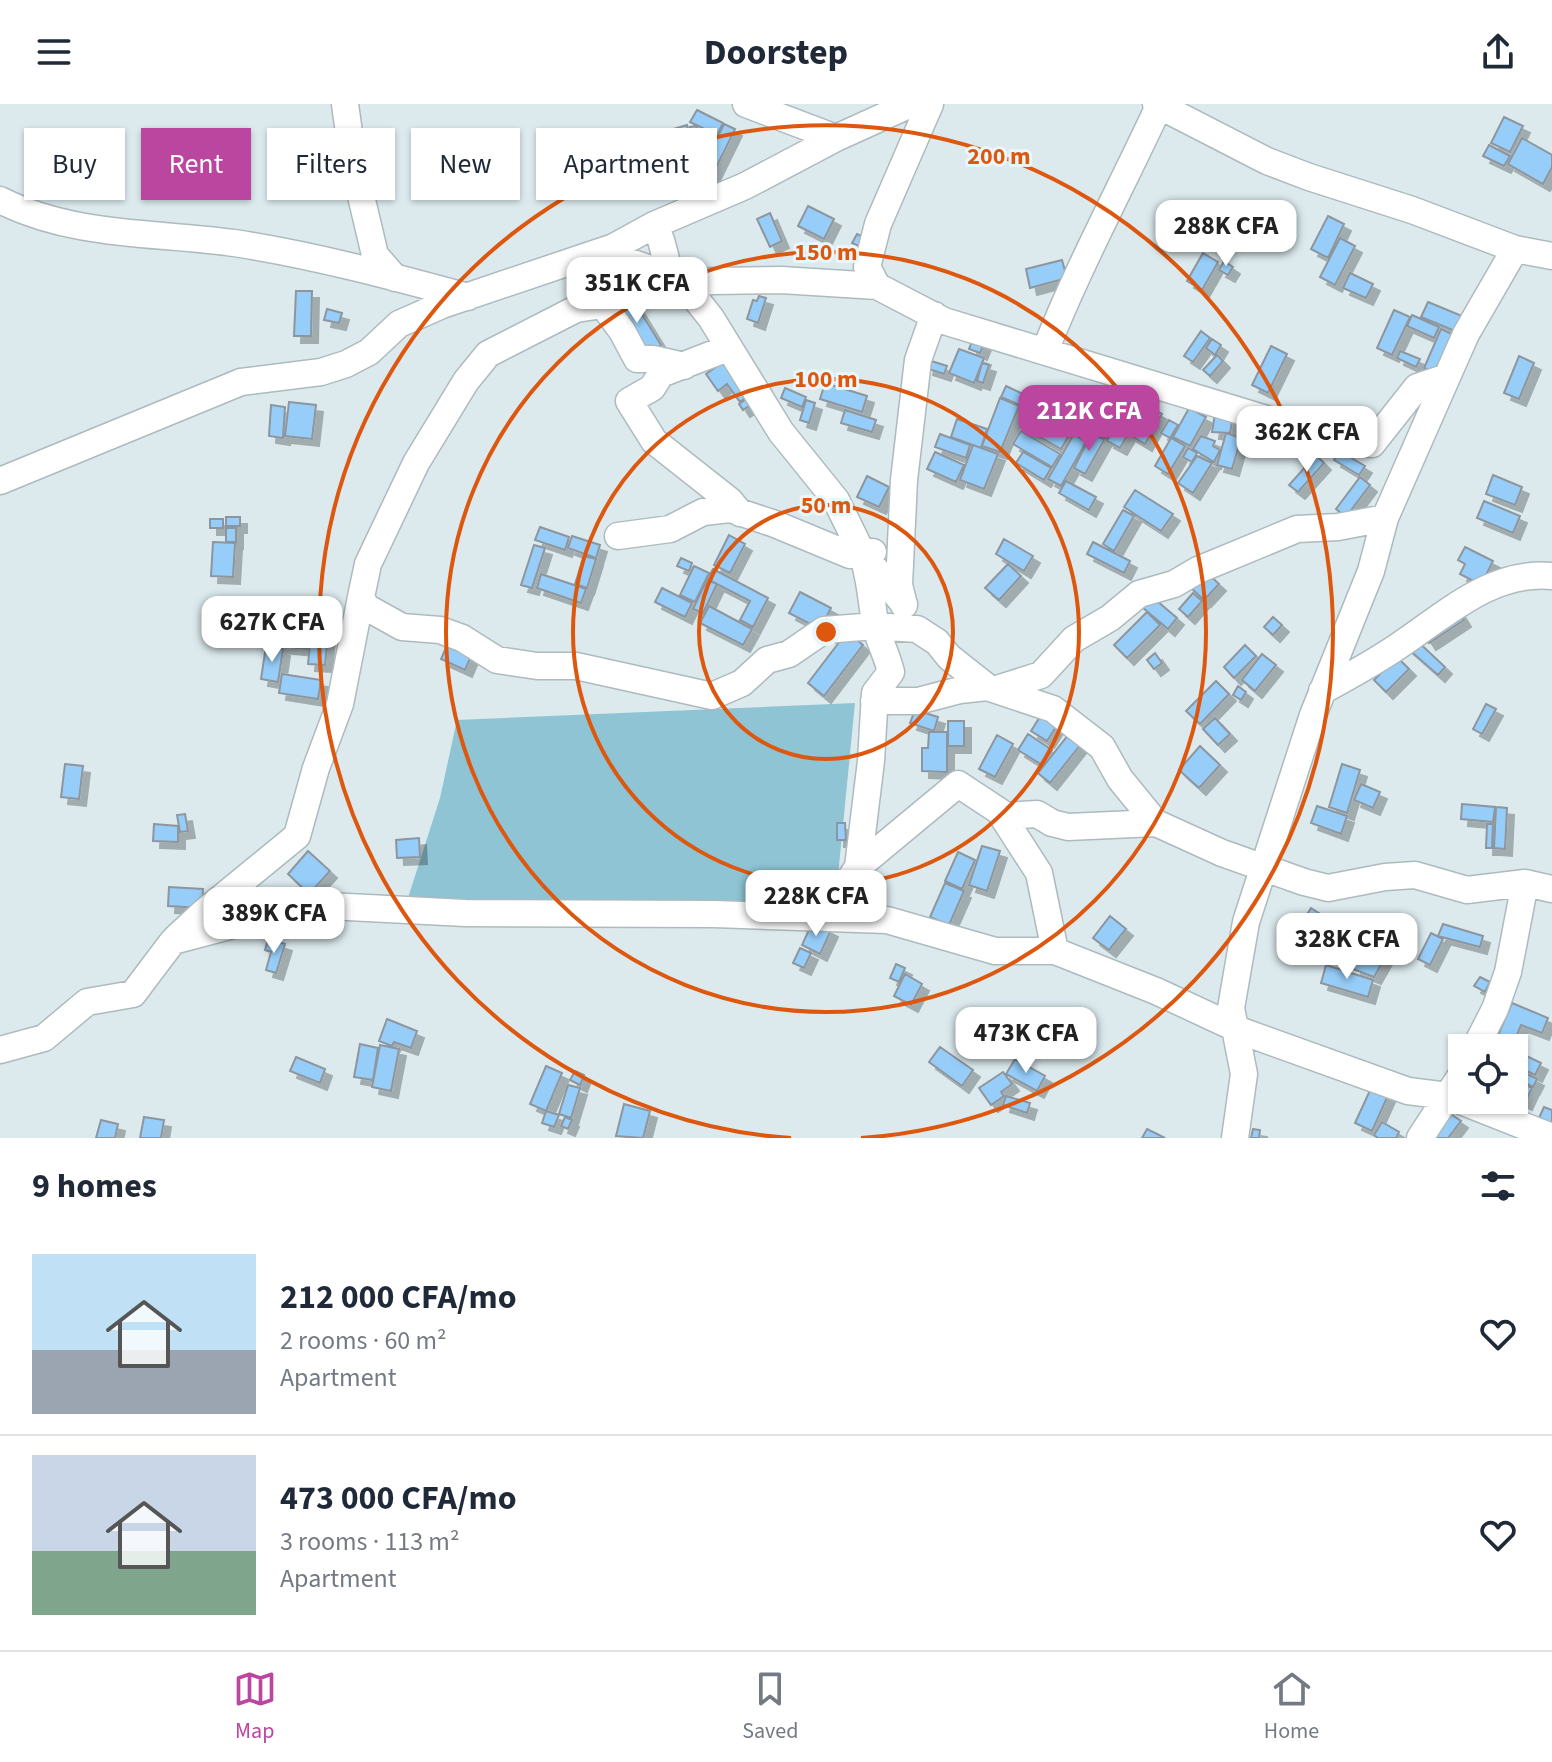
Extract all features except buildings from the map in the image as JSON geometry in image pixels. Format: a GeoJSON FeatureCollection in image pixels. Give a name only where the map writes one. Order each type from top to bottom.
{"type":"FeatureCollection","features":[{"type":"Feature","properties":{"kind":"street"},"geometry":{"type":"LineString","coordinates":[[345,104],[365,219],[375,255],[395,278]]}},
{"type":"Feature","properties":{"kind":"street"},"geometry":{"type":"LineString","coordinates":[[746,104],[836,138]]}},
{"type":"Feature","properties":{"kind":"street"},"geometry":{"type":"LineString","coordinates":[[0,481],[241,382],[321,372],[346,364],[369,352],[399,324],[442,305],[610,251],[654,225],[745,186],[836,138],[911,104]]}},
{"type":"Feature","properties":{"kind":"street"},"geometry":{"type":"LineString","coordinates":[[877,286],[867,267],[878,224],[930,104]]}},
{"type":"Feature","properties":{"kind":"street"},"geometry":{"type":"LineString","coordinates":[[1045,351],[1075,279],[1124,182],[1157,105],[1267,161],[1515,249],[1552,256]]}},
{"type":"Feature","properties":{"kind":"street"},"geometry":{"type":"LineString","coordinates":[[0,200],[25,212],[77,227],[235,243],[353,266],[468,297]]}},
{"type":"Feature","properties":{"kind":"street"},"geometry":{"type":"LineString","coordinates":[[629,291],[654,225]]}},
{"type":"Feature","properties":{"kind":"street"},"geometry":{"type":"LineString","coordinates":[[654,225],[678,283]]}},
{"type":"Feature","properties":{"kind":"street"},"geometry":{"type":"LineString","coordinates":[[1235,1138],[1244,1074],[1231,1008],[1246,922],[1322,691],[1371,571],[1385,518],[1466,334],[1515,249]]}},
{"type":"Feature","properties":{"kind":"street"},"geometry":{"type":"LineString","coordinates":[[610,251],[678,283],[711,318],[781,432],[836,500],[877,588],[904,604]]}},
{"type":"Feature","properties":{"kind":"street"},"geometry":{"type":"LineString","coordinates":[[576,309],[596,285],[610,251]]}},
{"type":"Feature","properties":{"kind":"street"},"geometry":{"type":"LineString","coordinates":[[0,1050],[44,1038],[87,1002],[133,994],[173,941],[297,836],[316,768],[340,704],[368,564],[416,463],[466,381],[488,354],[576,309],[603,305],[654,282],[781,280],[877,286],[944,321],[1342,442],[1372,444],[1417,387],[1447,377]]}},
{"type":"Feature","properties":{"kind":"street"},"geometry":{"type":"LineString","coordinates":[[603,305],[637,359],[684,366]]}},
{"type":"Feature","properties":{"kind":"street"},"geometry":{"type":"LineString","coordinates":[[917,629],[904,604],[899,585],[904,480],[918,360],[934,315]]}},
{"type":"Feature","properties":{"kind":"street"},"geometry":{"type":"LineString","coordinates":[[728,348],[661,374],[652,388],[629,401],[654,441],[719,492],[740,513]]}},
{"type":"Feature","properties":{"kind":"street"},"geometry":{"type":"LineString","coordinates":[[618,536],[670,529],[703,512],[730,509],[850,555],[881,551],[902,532]]}},
{"type":"Feature","properties":{"kind":"street"},"geometry":{"type":"LineString","coordinates":[[874,701],[918,701],[960,690],[992,688],[1041,675],[1074,639],[1110,618],[1139,594],[1174,584],[1198,570],[1297,529],[1338,527],[1385,518]]}},
{"type":"Feature","properties":{"kind":"street"},"geometry":{"type":"LineString","coordinates":[[858,867],[871,761],[875,693],[891,672],[887,652],[875,626],[877,588],[902,532]]}},
{"type":"Feature","properties":{"kind":"street"},"geometry":{"type":"LineString","coordinates":[[1322,691],[1358,672],[1455,606],[1490,587],[1519,576],[1552,576]]}},
{"type":"Feature","properties":{"kind":"street"},"geometry":{"type":"LineString","coordinates":[[361,597],[366,607],[376,615],[402,627],[440,630],[462,638],[497,660],[537,666],[576,666],[712,696],[742,683],[767,660],[789,654],[824,630],[875,626],[917,629],[992,688],[1053,709],[1102,747],[1120,779],[1156,823],[1222,853],[1328,888],[1385,877],[1415,875],[1467,890],[1525,883],[1552,889]]}},
{"type":"Feature","properties":{"kind":"street"},"geometry":{"type":"LineString","coordinates":[[824,918],[858,867],[958,784],[999,811],[1039,873],[1055,951]]}},
{"type":"Feature","properties":{"kind":"street"},"geometry":{"type":"LineString","coordinates":[[1002,816],[1037,814],[1052,823],[1068,827],[1156,823]]}},
{"type":"Feature","properties":{"kind":"street"},"geometry":{"type":"LineString","coordinates":[[1482,1034],[1508,972],[1525,883]]}},
{"type":"Feature","properties":{"kind":"street"},"geometry":{"type":"LineString","coordinates":[[173,941],[309,905],[465,913],[714,914],[887,920],[995,951],[1055,951],[1234,1026],[1383,1082],[1408,1091],[1447,1096],[1552,1137]]}},
{"type":"Feature","properties":{"kind":"street"},"geometry":{"type":"LineString","coordinates":[[1420,1138],[1447,1096]]}},
{"type":"Feature","properties":{"kind":"shaded area"},"geometry":{"type":"Polygon","coordinates":[[[855,703],[837,886],[828,898],[669,904],[406,904],[440,798],[457,720],[855,703]]]}}]}
